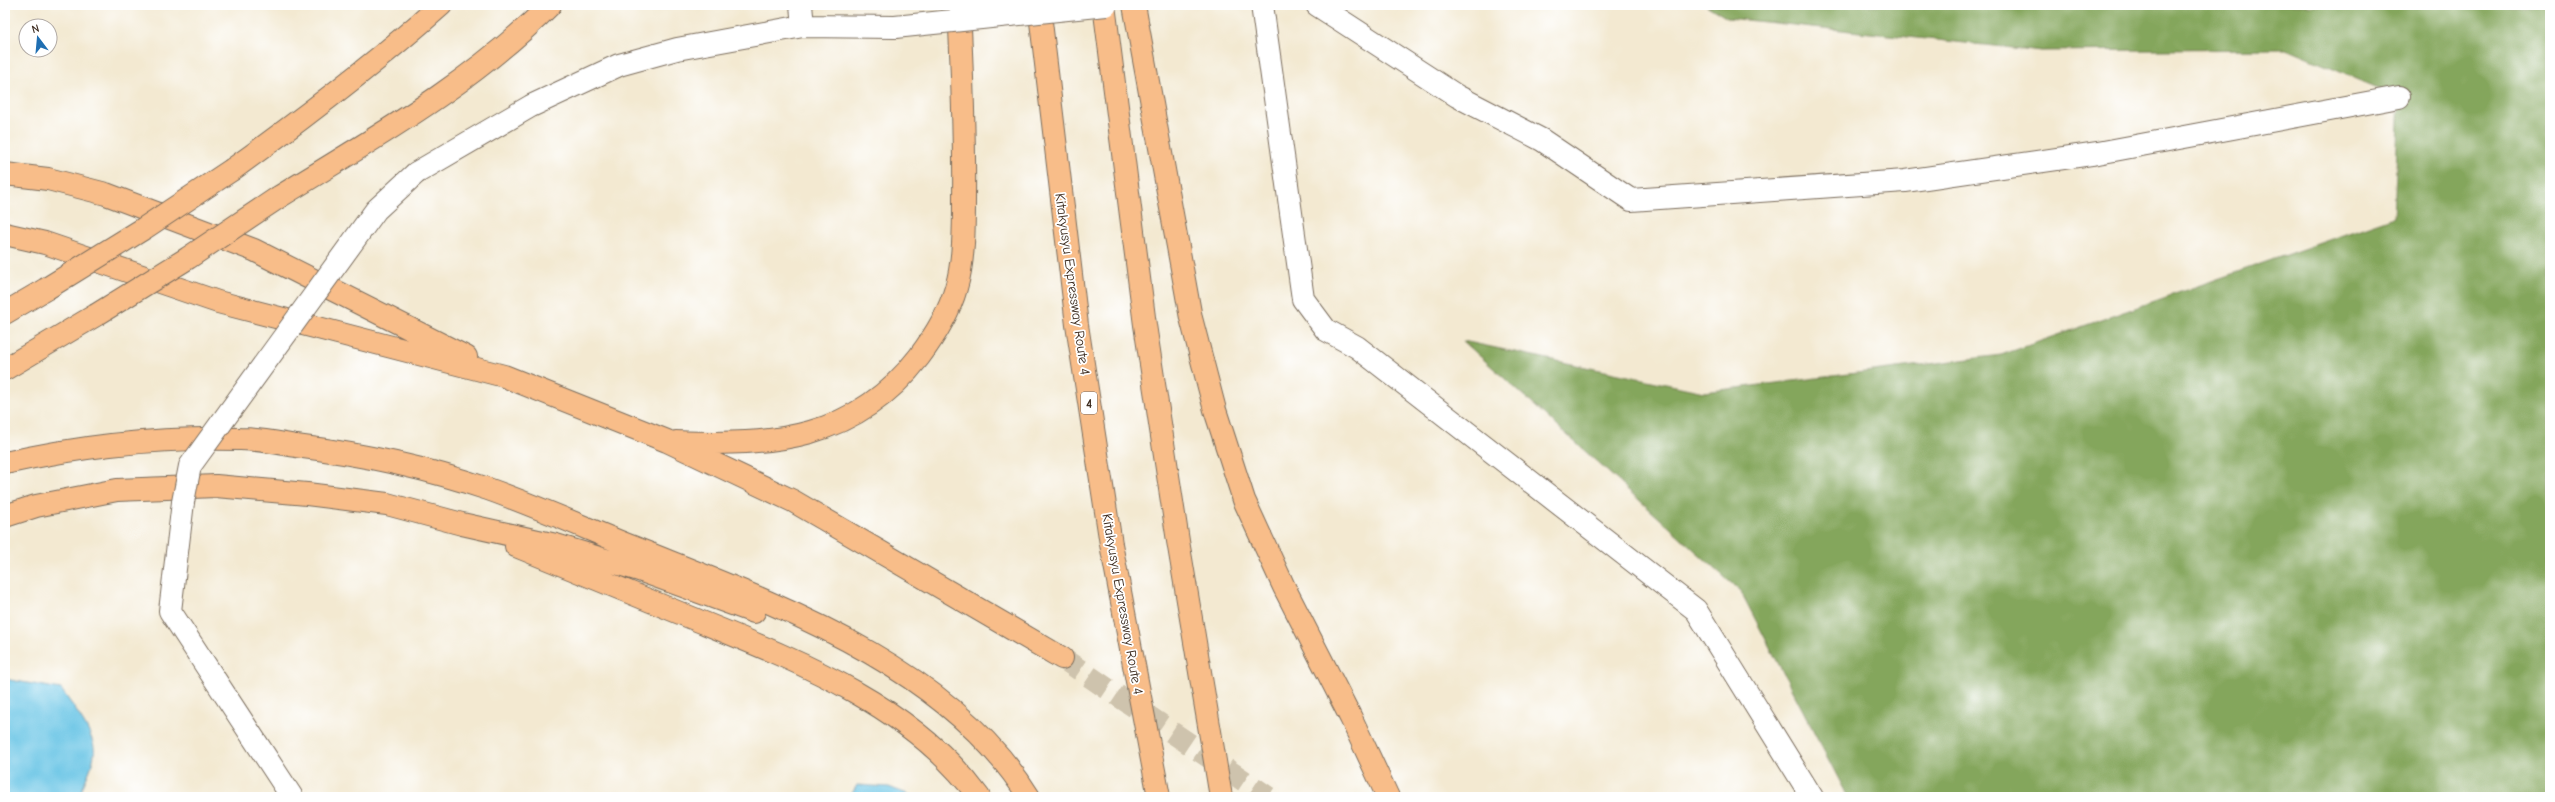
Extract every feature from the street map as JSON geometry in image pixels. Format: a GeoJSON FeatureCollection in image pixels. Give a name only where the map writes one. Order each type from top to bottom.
{"type":"FeatureCollection","features":[{"type":"Feature","properties":{"kind":"highway"},"geometry":{"type":"LineString","coordinates":[[5,313],[143,229],[233,169],[326,102],[390,51],[441,5]]}},
{"type":"Feature","properties":{"kind":"highway"},"geometry":{"type":"LineString","coordinates":[[5,369],[188,258],[279,197],[399,122],[472,72],[550,5]]}},
{"type":"Feature","properties":{"kind":"highway"},"geometry":{"type":"LineString","coordinates":[[666,441],[733,444],[794,437],[854,416],[900,382],[936,335],[957,287],[964,228],[965,165],[959,5]]}},
{"type":"Feature","properties":{"kind":"highway","name":"Kitakyusyu Expressway Route 4"},"geometry":{"type":"LineString","coordinates":[[1038,5],[1077,325],[1111,544],[1159,797]]}},
{"type":"Feature","properties":{"kind":"highway"},"geometry":{"type":"LineString","coordinates":[[1105,5],[1145,325],[1178,541],[1221,797]]}},
{"type":"Feature","properties":{"kind":"highway"},"geometry":{"type":"LineString","coordinates":[[1134,5],[1191,318],[1217,418],[1244,500],[1284,587],[1351,718],[1388,797]]}},
{"type":"Feature","properties":{"kind":"highway"},"geometry":{"type":"LineString","coordinates":[[5,174],[48,179],[106,194],[254,250],[504,376],[666,441],[793,501],[1062,658]]}},
{"type":"Feature","properties":{"kind":"highway"},"geometry":{"type":"LineString","coordinates":[[5,234],[45,243],[218,302],[504,376]]}},
{"type":"Feature","properties":{"kind":"highway"},"geometry":{"type":"LineString","coordinates":[[5,463],[60,451],[146,443],[242,439],[322,449],[402,465],[488,489],[801,615],[866,650],[928,691],[978,734],[1021,785],[1029,797]]}},
{"type":"Feature","properties":{"kind":"highway"},"geometry":{"type":"LineString","coordinates":[[5,516],[36,506],[116,490],[216,486],[307,494],[387,504],[462,524],[556,545],[639,570],[797,628],[928,691]]}},
{"type":"Feature","properties":{"kind":"highway"},"geometry":{"type":"LineString","coordinates":[[462,524],[782,655],[843,686],[903,723],[963,776],[979,797]]}},
{"type":"Feature","properties":{"kind":"street"},"geometry":{"type":"LineString","coordinates":[[292,797],[170,611],[183,502],[190,466],[376,210],[416,173],[531,106],[619,65],[802,16],[895,27],[1105,5]]}},
{"type":"Feature","properties":{"kind":"street"},"geometry":{"type":"LineString","coordinates":[[1262,5],[1302,299],[1326,330],[1357,347],[1696,610],[1812,797]]}},
{"type":"Feature","properties":{"kind":"street"},"geometry":{"type":"LineString","coordinates":[[1317,5],[1457,96],[1542,140],[1631,200],[1905,181],[2098,153],[2399,97]]}},
{"type":"Feature","properties":{"kind":"green space"},"geometry":{"type":"Polygon","coordinates":[[[1706,5],[2550,5],[2550,797],[1848,797],[1741,592],[1463,341],[1704,392],[2001,355],[2394,217],[2399,97],[2286,49],[2041,51],[1727,18],[1706,5]]]}},
{"type":"Feature","properties":{"kind":"water"},"geometry":{"type":"Polygon","coordinates":[[[5,679],[61,689],[83,721],[92,739],[94,755],[80,797],[5,797],[5,679]]]}},
{"type":"Feature","properties":{"kind":"water"},"geometry":{"type":"Polygon","coordinates":[[[857,785],[889,787],[915,797],[850,797],[857,785]]]}},
{"type":"Feature","properties":{"kind":"tunnel"},"geometry":{"type":"LineString","coordinates":[[1062,658],[1268,797]]}}]}
